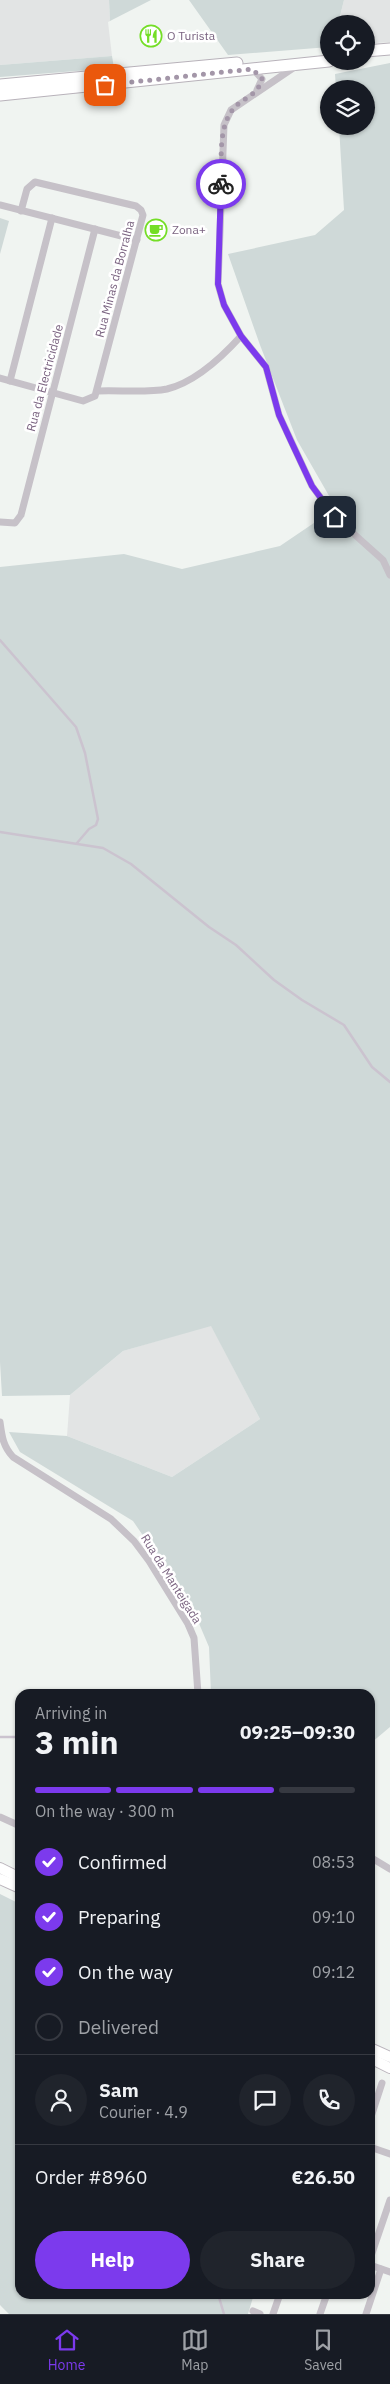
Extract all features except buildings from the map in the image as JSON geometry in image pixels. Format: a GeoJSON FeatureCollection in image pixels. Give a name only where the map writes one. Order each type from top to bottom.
{"type":"FeatureCollection","features":[{"type":"Feature","properties":{"kind":"main road"},"geometry":{"type":"LineString","coordinates":[[375,50],[390,49]]}},
{"type":"Feature","properties":{"kind":"main road"},"geometry":{"type":"LineString","coordinates":[[0,85],[320,55]]}},
{"type":"Feature","properties":{"kind":"main road"},"geometry":{"type":"LineString","coordinates":[[375,57],[390,56]]}},
{"type":"Feature","properties":{"kind":"main road"},"geometry":{"type":"LineString","coordinates":[[0,95],[320,62]]}},
{"type":"Feature","properties":{"kind":"main road"},"geometry":{"type":"LineString","coordinates":[[0,1868],[15,1876]]}},
{"type":"Feature","properties":{"kind":"main road"},"geometry":{"type":"LineString","coordinates":[[0,1879],[15,1886]]}},
{"type":"Feature","properties":{"kind":"main road"},"geometry":{"type":"LineString","coordinates":[[375,2050],[390,2057]]}},
{"type":"Feature","properties":{"kind":"main road"},"geometry":{"type":"LineString","coordinates":[[375,2060],[390,2068]]}},
{"type":"Feature","properties":{"kind":"street"},"geometry":{"type":"LineString","coordinates":[[300,64],[231,110],[224,125],[218,284],[224,305],[241,336],[266,367],[279,415],[312,486],[335,517],[383,560],[390,575]]}},
{"type":"Feature","properties":{"kind":"street"},"geometry":{"type":"LineString","coordinates":[[252,69],[269,84]]}},
{"type":"Feature","properties":{"kind":"street"},"geometry":{"type":"LineString","coordinates":[[256,92],[262,78]]}},
{"type":"Feature","properties":{"kind":"street","name":"Rua Minas da Borralha"},"geometry":{"type":"LineString","coordinates":[[21,210],[27,189],[35,182],[136,206],[141,210],[143,215],[98,391]]}},
{"type":"Feature","properties":{"kind":"street"},"geometry":{"type":"LineString","coordinates":[[0,205],[137,240]]}},
{"type":"Feature","properties":{"kind":"street"},"geometry":{"type":"LineString","coordinates":[[10,381],[52,218]]}},
{"type":"Feature","properties":{"kind":"street","name":"Rua da Electricidade"},"geometry":{"type":"LineString","coordinates":[[3,523],[15,523],[19,519],[95,229]]}},
{"type":"Feature","properties":{"kind":"street"},"geometry":{"type":"LineString","coordinates":[[0,378],[87,400],[95,396],[98,391],[166,389],[187,382],[209,367],[241,336]]}},
{"type":"Feature","properties":{"kind":"street","name":"Rua da Manteigada"},"geometry":{"type":"LineString","coordinates":[[0,1422],[2,1441],[13,1457],[111,1519],[124,1529],[139,1547],[188,1624],[194,1638],[198,1689]]}},
{"type":"Feature","properties":{"kind":"street"},"geometry":{"type":"LineString","coordinates":[[0,1817],[15,1824]]}},
{"type":"Feature","properties":{"kind":"street"},"geometry":{"type":"LineString","coordinates":[[375,1860],[390,1869]]}},
{"type":"Feature","properties":{"kind":"street"},"geometry":{"type":"LineString","coordinates":[[375,2105],[382,2083]]}},
{"type":"Feature","properties":{"kind":"street"},"geometry":{"type":"LineString","coordinates":[[375,2149],[390,2154]]}},
{"type":"Feature","properties":{"kind":"street"},"geometry":{"type":"LineString","coordinates":[[375,2244],[390,2200]]}},
{"type":"Feature","properties":{"kind":"street"},"geometry":{"type":"LineString","coordinates":[[375,2267],[390,2272]]}},
{"type":"Feature","properties":{"kind":"street"},"geometry":{"type":"LineString","coordinates":[[375,2289],[382,2269]]}},
{"type":"Feature","properties":{"kind":"street"},"geometry":{"type":"LineString","coordinates":[[274,2312],[278,2299]]}},
{"type":"Feature","properties":{"kind":"street"},"geometry":{"type":"LineString","coordinates":[[320,2314],[325,2299]]}},
{"type":"Feature","properties":{"kind":"street"},"geometry":{"type":"LineString","coordinates":[[366,2314],[371,2299]]}},
{"type":"Feature","properties":{"kind":"street"},"geometry":{"type":"LineString","coordinates":[[253,2311],[260,2314]]}},
{"type":"Feature","properties":{"kind":"shaded area"},"geometry":{"type":"Polygon","coordinates":[[[0,0],[109,0],[110,21],[108,22],[112,56],[0,65],[0,0]]]}},
{"type":"Feature","properties":{"kind":"shaded area"},"geometry":{"type":"Polygon","coordinates":[[[109,0],[151,0],[110,21],[109,0]]]}},
{"type":"Feature","properties":{"kind":"shaded area"},"geometry":{"type":"Polygon","coordinates":[[[189,0],[344,0],[340,15],[320,15],[320,48],[228,55],[189,0]]]}},
{"type":"Feature","properties":{"kind":"shaded area"},"geometry":{"type":"Polygon","coordinates":[[[344,0],[390,0],[390,42],[375,42],[375,15],[340,15],[344,0]]]}},
{"type":"Feature","properties":{"kind":"shaded area"},"geometry":{"type":"Polygon","coordinates":[[[112,56],[114,68],[0,77],[0,65],[112,56]]]}},
{"type":"Feature","properties":{"kind":"shaded area"},"geometry":{"type":"Polygon","coordinates":[[[390,63],[390,1727],[375,1740],[375,1689],[211,1689],[209,1647],[192,1607],[133,1521],[20,1452],[9,1432],[67,1436],[172,1477],[260,1419],[211,1326],[123,1351],[70,1395],[2,1396],[0,1362],[0,567],[124,554],[182,569],[280,546],[336,508],[297,440],[260,345],[228,254],[315,235],[344,210],[340,135],[375,135],[375,80],[335,80],[335,74],[355,70],[375,70],[375,66],[390,63]]]}},
{"type":"Feature","properties":{"kind":"shaded area"},"geometry":{"type":"Polygon","coordinates":[[[0,218],[9,221],[0,254],[0,218]]]}},
{"type":"Feature","properties":{"kind":"shaded area"},"geometry":{"type":"Polygon","coordinates":[[[211,1325],[260,1419],[172,1477],[67,1436],[70,1395],[123,1351],[211,1325]]]}},
{"type":"Feature","properties":{"kind":"shaded area"},"geometry":{"type":"Polygon","coordinates":[[[0,1894],[15,1902],[15,2299],[252,2299],[248,2314],[9,2314],[0,2305],[0,1894]]]}},
{"type":"Feature","properties":{"kind":"waterway"},"geometry":{"type":"LineString","coordinates":[[0,640],[76,727],[85,753],[98,819],[96,825],[89,829],[77,843]]}},
{"type":"Feature","properties":{"kind":"waterway"},"geometry":{"type":"LineString","coordinates":[[0,832],[103,848],[131,864],[209,927],[236,945],[274,980],[302,1000],[344,1025],[372,1067],[390,1082]]}},
{"type":"Feature","properties":{"kind":"waterway"},"geometry":{"type":"LineString","coordinates":[[0,1737],[15,1737]]}},
{"type":"Feature","properties":{"kind":"waterway"},"geometry":{"type":"LineString","coordinates":[[220,2299],[224,2314]]}},
{"type":"Feature","properties":{"kind":"way so far"},"geometry":{"type":"LineString","coordinates":[[105,85],[252,69],[256,71],[262,78],[256,92],[231,110],[224,125],[221,184]]}},
{"type":"Feature","properties":{"kind":"place","name":"O Turista"},"geometry":{"type":"Point","coordinates":[151,36]}},
{"type":"Feature","properties":{"kind":"place","name":"Zona+"},"geometry":{"type":"Point","coordinates":[156,230]}},
{"type":"Feature","properties":{"kind":"route"},"geometry":{"type":"LineString","coordinates":[[221,184],[218,284],[224,305],[241,336],[266,367],[279,415],[290,439],[312,486],[335,517]]}}]}
